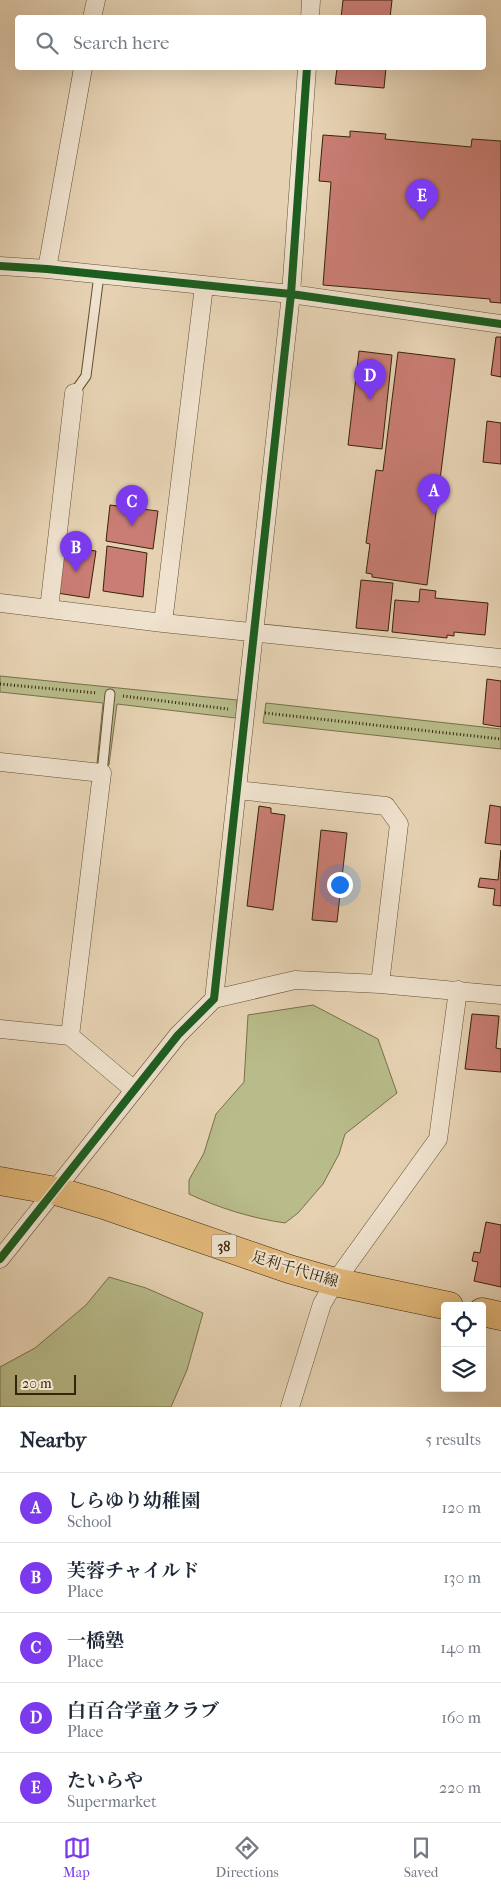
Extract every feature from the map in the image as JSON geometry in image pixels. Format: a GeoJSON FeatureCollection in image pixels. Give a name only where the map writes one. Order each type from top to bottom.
{"type":"FeatureCollection","features":[{"type":"Feature","properties":{"kind":"main road","name":"足利千代田線"},"geometry":{"type":"LineString","coordinates":[[0,1181],[56,1191],[104,1205],[289,1269],[335,1282],[441,1304]]}},
{"type":"Feature","properties":{"kind":"main road"},"geometry":{"type":"LineString","coordinates":[[486,1313],[501,1316]]}},
{"type":"Feature","properties":{"kind":"street"},"geometry":{"type":"LineString","coordinates":[[93,15],[96,0]]}},
{"type":"Feature","properties":{"kind":"street"},"geometry":{"type":"LineString","coordinates":[[310,15],[311,0]]}},
{"type":"Feature","properties":{"kind":"street"},"geometry":{"type":"LineString","coordinates":[[46,269],[83,70]]}},
{"type":"Feature","properties":{"kind":"street"},"geometry":{"type":"LineString","coordinates":[[214,1000],[291,294],[306,70]]}},
{"type":"Feature","properties":{"kind":"street"},"geometry":{"type":"LineString","coordinates":[[0,266],[291,294],[501,324]]}},
{"type":"Feature","properties":{"kind":"street"},"geometry":{"type":"LineString","coordinates":[[163,623],[204,286]]}},
{"type":"Feature","properties":{"kind":"street"},"geometry":{"type":"LineString","coordinates":[[49,609],[74,393]]}},
{"type":"Feature","properties":{"kind":"street"},"geometry":{"type":"LineString","coordinates":[[0,603],[163,623],[501,658]]}},
{"type":"Feature","properties":{"kind":"street"},"geometry":{"type":"LineString","coordinates":[[0,762],[102,773],[70,1036]]}},
{"type":"Feature","properties":{"kind":"street"},"geometry":{"type":"LineString","coordinates":[[237,790],[386,806],[399,824],[380,984]]}},
{"type":"Feature","properties":{"kind":"street"},"geometry":{"type":"LineString","coordinates":[[0,1260],[189,1022],[214,1000],[295,980],[380,984],[501,994]]}},
{"type":"Feature","properties":{"kind":"street"},"geometry":{"type":"LineString","coordinates":[[290,1407],[322,1304],[335,1282],[438,1139],[458,990]]}},
{"type":"Feature","properties":{"kind":"street"},"geometry":{"type":"LineString","coordinates":[[0,1029],[70,1036],[134,1090]]}},
{"type":"Feature","properties":{"kind":"lane"},"geometry":{"type":"LineString","coordinates":[[74,393],[86,376],[99,275]]}},
{"type":"Feature","properties":{"kind":"lane"},"geometry":{"type":"LineString","coordinates":[[102,773],[110,694]]}},
{"type":"Feature","properties":{"kind":"path"},"geometry":{"type":"LineString","coordinates":[[265,713],[501,739]]}},
{"type":"Feature","properties":{"kind":"green space"},"geometry":{"type":"Polygon","coordinates":[[[0,676],[237,700],[236,718],[117,704],[109,765],[97,763],[103,703],[0,692],[0,676]]]}},
{"type":"Feature","properties":{"kind":"green space"},"geometry":{"type":"Polygon","coordinates":[[[266,703],[501,729],[501,749],[263,723],[266,703]]]}},
{"type":"Feature","properties":{"kind":"green space"},"geometry":{"type":"Polygon","coordinates":[[[313,1005],[378,1039],[397,1093],[345,1134],[339,1154],[323,1184],[298,1213],[285,1223],[236,1212],[189,1194],[189,1180],[204,1153],[216,1114],[244,1082],[248,1015],[313,1005]]]}},
{"type":"Feature","properties":{"kind":"green space"},"geometry":{"type":"Polygon","coordinates":[[[109,1277],[146,1288],[203,1313],[187,1370],[171,1407],[0,1407],[0,1367],[35,1348],[86,1305],[109,1277]]]}},
{"type":"Feature","properties":{"kind":"building"},"geometry":{"type":"Polygon","coordinates":[[[343,0],[392,0],[390,15],[341,15],[343,0]]]}},
{"type":"Feature","properties":{"kind":"building"},"geometry":{"type":"Polygon","coordinates":[[[337,70],[386,70],[384,88],[335,84],[337,70]]]}},
{"type":"Feature","properties":{"kind":"building"},"geometry":{"type":"Polygon","coordinates":[[[350,131],[386,134],[385,139],[471,147],[472,139],[501,141],[501,303],[490,302],[490,299],[323,285],[331,182],[319,181],[323,135],[350,137],[350,131]]]}},
{"type":"Feature","properties":{"kind":"building"},"geometry":{"type":"Polygon","coordinates":[[[496,337],[501,337],[501,377],[491,375],[496,337]]]}},
{"type":"Feature","properties":{"kind":"building"},"geometry":{"type":"Polygon","coordinates":[[[359,351],[392,355],[382,449],[348,445],[359,351]]]}},
{"type":"Feature","properties":{"kind":"building"},"geometry":{"type":"Polygon","coordinates":[[[398,352],[455,359],[427,585],[372,577],[372,574],[366,573],[370,544],[366,543],[376,470],[383,471],[398,352]]]}},
{"type":"Feature","properties":{"kind":"building"},"geometry":{"type":"Polygon","coordinates":[[[487,421],[501,423],[501,464],[483,462],[487,421]]]}},
{"type":"Feature","properties":{"kind":"building"},"geometry":{"type":"Polygon","coordinates":[[[110,505],[158,511],[153,549],[106,541],[110,505]]]}},
{"type":"Feature","properties":{"kind":"building"},"geometry":{"type":"Polygon","coordinates":[[[107,546],[147,553],[143,597],[103,591],[107,546]]]}},
{"type":"Feature","properties":{"kind":"building"},"geometry":{"type":"Polygon","coordinates":[[[63,547],[96,551],[89,598],[57,593],[63,547]]]}},
{"type":"Feature","properties":{"kind":"building"},"geometry":{"type":"Polygon","coordinates":[[[361,580],[393,583],[388,631],[356,628],[361,580]]]}},
{"type":"Feature","properties":{"kind":"building"},"geometry":{"type":"Polygon","coordinates":[[[420,589],[436,591],[435,598],[488,603],[485,635],[454,632],[454,636],[447,635],[447,638],[392,632],[395,600],[419,602],[420,589]]]}},
{"type":"Feature","properties":{"kind":"building"},"geometry":{"type":"Polygon","coordinates":[[[487,679],[501,681],[501,727],[483,724],[487,679]]]}},
{"type":"Feature","properties":{"kind":"building"},"geometry":{"type":"Polygon","coordinates":[[[490,805],[501,807],[501,845],[485,843],[490,805]]]}},
{"type":"Feature","properties":{"kind":"building"},"geometry":{"type":"Polygon","coordinates":[[[259,806],[271,808],[271,813],[285,815],[273,910],[247,906],[259,806]]]}},
{"type":"Feature","properties":{"kind":"building"},"geometry":{"type":"Polygon","coordinates":[[[321,830],[347,833],[337,922],[312,920],[321,830]]]}},
{"type":"Feature","properties":{"kind":"building"},"geometry":{"type":"Polygon","coordinates":[[[501,850],[501,906],[493,905],[495,889],[478,887],[480,878],[498,880],[501,850]]]}},
{"type":"Feature","properties":{"kind":"building"},"geometry":{"type":"Polygon","coordinates":[[[472,1014],[499,1016],[496,1048],[501,1049],[501,1072],[465,1069],[472,1014]]]}},
{"type":"Feature","properties":{"kind":"building"},"geometry":{"type":"Polygon","coordinates":[[[486,1222],[501,1225],[501,1287],[474,1281],[478,1262],[472,1261],[474,1252],[480,1253],[486,1222]]]}},
{"type":"Feature","properties":{"kind":"cycle path"},"geometry":{"type":"LineString","coordinates":[[0,1259],[178,1035],[214,999],[291,294],[307,70]]}},
{"type":"Feature","properties":{"kind":"cycle path"},"geometry":{"type":"LineString","coordinates":[[0,266],[47,269],[291,294],[501,324]]}},
{"type":"Feature","properties":{"kind":"place","name":"たいらや"},"geometry":{"type":"Point","coordinates":[422,220]}},
{"type":"Feature","properties":{"kind":"place","name":"白百合学童クラブ"},"geometry":{"type":"Point","coordinates":[370,400]}},
{"type":"Feature","properties":{"kind":"place","name":"しらゆり幼稚園"},"geometry":{"type":"Point","coordinates":[434,515]}},
{"type":"Feature","properties":{"kind":"place","name":"一橋塾"},"geometry":{"type":"Point","coordinates":[132,526]}},
{"type":"Feature","properties":{"kind":"place","name":"芙蓉チャイルド"},"geometry":{"type":"Point","coordinates":[76,572]}}]}
